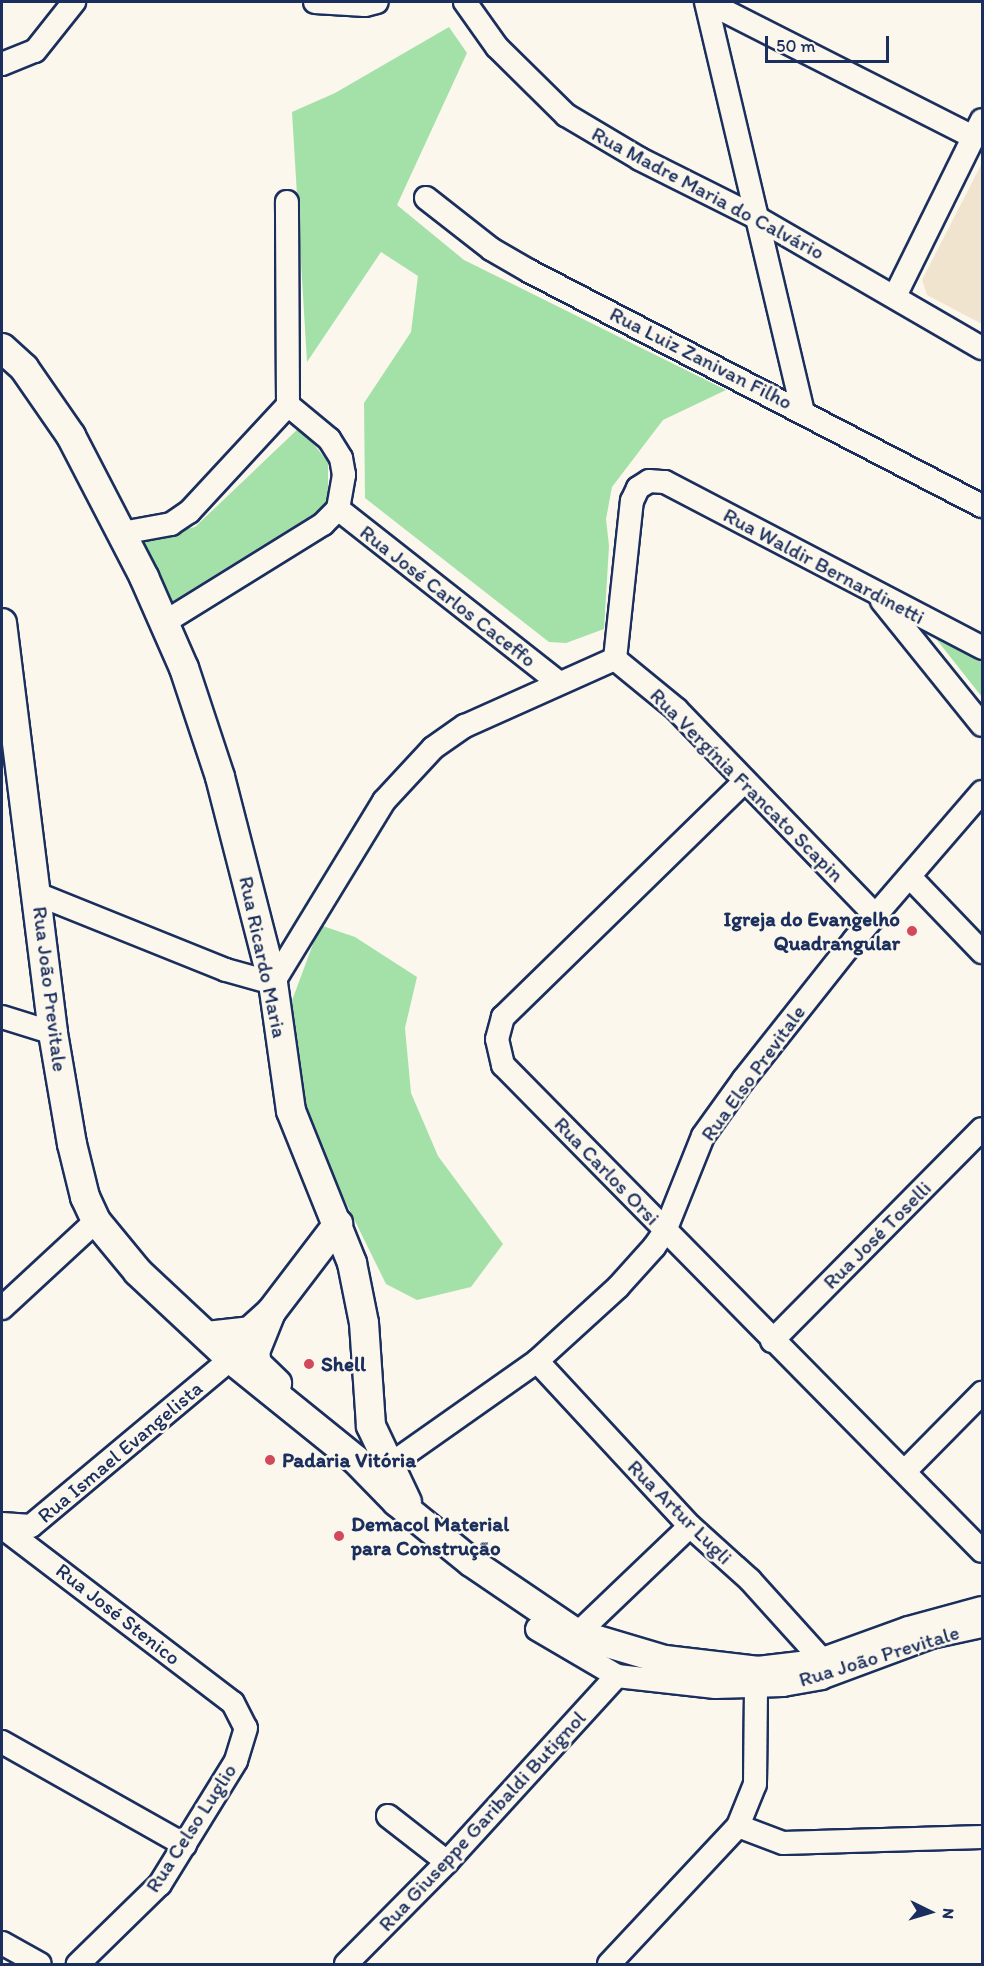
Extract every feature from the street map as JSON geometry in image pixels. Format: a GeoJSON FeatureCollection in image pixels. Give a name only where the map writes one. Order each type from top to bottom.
{"type":"FeatureCollection","features":[{"type":"Feature","properties":{"kind":"main road","name":"Rua Ricardo Maria"},"geometry":{"type":"LineString","coordinates":[[2,348],[24,368],[71,436],[122,532],[165,622],[220,777],[273,983],[291,1111],[352,1263],[364,1323],[374,1455]]}},
{"type":"Feature","properties":{"kind":"main road","name":"Rua João Previtale"},"geometry":{"type":"LineString","coordinates":[[2,623],[53,1033],[72,1144],[86,1197],[96,1221],[138,1272],[207,1336],[243,1356]]}},
{"type":"Feature","properties":{"kind":"main road"},"geometry":{"type":"LineString","coordinates":[[338,1224],[272,1312],[243,1356],[320,1420],[347,1428],[374,1455]]}},
{"type":"Feature","properties":{"kind":"main road"},"geometry":{"type":"LineString","coordinates":[[207,1336],[250,1331],[272,1312]]}},
{"type":"Feature","properties":{"kind":"main road","name":"Rua João Previtale"},"geometry":{"type":"LineString","coordinates":[[374,1455],[417,1517],[471,1562],[577,1634],[665,1660],[724,1669],[758,1671],[824,1662],[909,1631],[982,1611]]}},
{"type":"Feature","properties":{"kind":"street"},"geometry":{"type":"LineString","coordinates":[[2,64],[35,51],[74,2]]}},
{"type":"Feature","properties":{"kind":"street"},"geometry":{"type":"LineString","coordinates":[[315,2],[365,5],[377,2]]}},
{"type":"Feature","properties":{"kind":"street","name":"Rua Madre Maria do Calvário"},"geometry":{"type":"LineString","coordinates":[[465,2],[496,47],[566,115],[640,159],[754,216],[982,348]]}},
{"type":"Feature","properties":{"kind":"street"},"geometry":{"type":"LineString","coordinates":[[706,2],[754,216],[802,409]]}},
{"type":"Feature","properties":{"kind":"street"},"geometry":{"type":"LineString","coordinates":[[706,2],[978,129],[895,296]]}},
{"type":"Feature","properties":{"kind":"street","name":"Rua Luiz Zanivan Filho"},"geometry":{"type":"LineString","coordinates":[[426,198],[491,249],[529,271],[802,409],[982,506]]}},
{"type":"Feature","properties":{"kind":"street"},"geometry":{"type":"LineString","coordinates":[[122,532],[171,525],[189,512],[288,405],[287,202]]}},
{"type":"Feature","properties":{"kind":"street"},"geometry":{"type":"LineString","coordinates":[[165,622],[323,524],[338,509],[344,475],[341,458],[329,439],[288,405]]}},
{"type":"Feature","properties":{"kind":"street","name":"Rua Waldir Bernardinetti"},"geometry":{"type":"LineString","coordinates":[[615,659],[632,501],[638,488],[649,481],[665,482],[878,596],[982,648]]}},
{"type":"Feature","properties":{"kind":"street","name":"Rua José Carlos Caceffo"},"geometry":{"type":"LineString","coordinates":[[338,509],[558,682]]}},
{"type":"Feature","properties":{"kind":"street"},"geometry":{"type":"LineString","coordinates":[[878,596],[982,725]]}},
{"type":"Feature","properties":{"kind":"street"},"geometry":{"type":"LineString","coordinates":[[37,894],[226,970],[273,983],[384,801],[410,770],[433,748],[465,726],[558,682],[615,659]]}},
{"type":"Feature","properties":{"kind":"street","name":"Rua Vergínia Francato Scapin"},"geometry":{"type":"LineString","coordinates":[[615,659],[676,709],[744,782],[875,915]]}},
{"type":"Feature","properties":{"kind":"street","name":"Rua Carlos Orsi"},"geometry":{"type":"LineString","coordinates":[[744,782],[517,1000],[503,1017],[496,1039],[503,1065],[772,1341],[905,1471],[982,1551]]}},
{"type":"Feature","properties":{"kind":"street","name":"Rua Elso Previtale"},"geometry":{"type":"LineString","coordinates":[[374,1455],[452,1423],[537,1361],[618,1287],[665,1231],[703,1136],[875,915],[982,792]]}},
{"type":"Feature","properties":{"kind":"street"},"geometry":{"type":"LineString","coordinates":[[910,877],[982,952]]}},
{"type":"Feature","properties":{"kind":"street"},"geometry":{"type":"LineString","coordinates":[[2,1017],[53,1033]]}},
{"type":"Feature","properties":{"kind":"street","name":"Rua José Toselli"},"geometry":{"type":"LineString","coordinates":[[772,1341],[982,1129]]}},
{"type":"Feature","properties":{"kind":"street"},"geometry":{"type":"LineString","coordinates":[[2,1308],[96,1221]]}},
{"type":"Feature","properties":{"kind":"street","name":"Rua Ismael Evangelista"},"geometry":{"type":"LineString","coordinates":[[2,1526],[31,1526],[243,1356]]}},
{"type":"Feature","properties":{"kind":"street","name":"Rua Artur Lugli"},"geometry":{"type":"LineString","coordinates":[[537,1361],[690,1526],[750,1580],[824,1662]]}},
{"type":"Feature","properties":{"kind":"street"},"geometry":{"type":"LineString","coordinates":[[905,1471],[982,1393]]}},
{"type":"Feature","properties":{"kind":"street","name":"Rua José Stenico"},"geometry":{"type":"LineString","coordinates":[[2,1526],[233,1703]]}},
{"type":"Feature","properties":{"kind":"street"},"geometry":{"type":"LineString","coordinates":[[577,1634],[690,1526]]}},
{"type":"Feature","properties":{"kind":"street","name":"Rua João Previtale"},"geometry":{"type":"LineString","coordinates":[[537,1629],[617,1677],[715,1687],[756,1686],[821,1678],[931,1638],[982,1626]]}},
{"type":"Feature","properties":{"kind":"street","name":"Rua Giuseppe Garibaldi Butignol"},"geometry":{"type":"LineString","coordinates":[[346,1965],[447,1862],[617,1677]]}},
{"type":"Feature","properties":{"kind":"street"},"geometry":{"type":"LineString","coordinates":[[609,1965],[738,1826],[755,1784],[756,1686]]}},
{"type":"Feature","properties":{"kind":"street","name":"Rua Celso Luglio"},"geometry":{"type":"LineString","coordinates":[[78,1965],[160,1884],[236,1761],[246,1728],[233,1703]]}},
{"type":"Feature","properties":{"kind":"street"},"geometry":{"type":"LineString","coordinates":[[2,1742],[185,1845]]}},
{"type":"Feature","properties":{"kind":"street"},"geometry":{"type":"LineString","coordinates":[[388,1816],[447,1862]]}},
{"type":"Feature","properties":{"kind":"street"},"geometry":{"type":"LineString","coordinates":[[738,1826],[783,1843],[982,1837]]}},
{"type":"Feature","properties":{"kind":"street"},"geometry":{"type":"LineString","coordinates":[[2,1943],[40,1965]]}},
{"type":"Feature","properties":{"kind":"shaded area"},"geometry":{"type":"Polygon","coordinates":[[[982,163],[982,324],[927,295],[922,280],[982,163]]]}},
{"type":"Feature","properties":{"kind":"green space"},"geometry":{"type":"Polygon","coordinates":[[[449,27],[467,53],[397,205],[464,260],[726,390],[663,420],[612,487],[606,519],[609,546],[604,629],[566,643],[549,642],[365,498],[364,403],[411,332],[418,276],[381,252],[307,362],[292,112],[335,93],[449,27]]]}},
{"type":"Feature","properties":{"kind":"green space"},"geometry":{"type":"Polygon","coordinates":[[[300,427],[328,462],[328,505],[168,604],[129,542],[195,527],[300,427]]]}},
{"type":"Feature","properties":{"kind":"green space"},"geometry":{"type":"Polygon","coordinates":[[[929,630],[982,657],[982,697],[929,630]]]}},
{"type":"Feature","properties":{"kind":"green space"},"geometry":{"type":"Polygon","coordinates":[[[320,925],[355,937],[417,977],[405,1028],[411,1093],[438,1156],[503,1244],[471,1287],[417,1300],[386,1284],[322,1154],[304,1100],[290,1006],[320,925]]]}},
{"type":"Feature","properties":{"kind":"place","name":"Igreja do Evangelho Quadrangular"},"geometry":{"type":"Point","coordinates":[912,931]}},
{"type":"Feature","properties":{"kind":"place","name":"Shell"},"geometry":{"type":"Point","coordinates":[309,1364]}},
{"type":"Feature","properties":{"kind":"place","name":"Padaria Vitória"},"geometry":{"type":"Point","coordinates":[270,1460]}},
{"type":"Feature","properties":{"kind":"place","name":"Demacol Material para Construção"},"geometry":{"type":"Point","coordinates":[339,1536]}}]}
